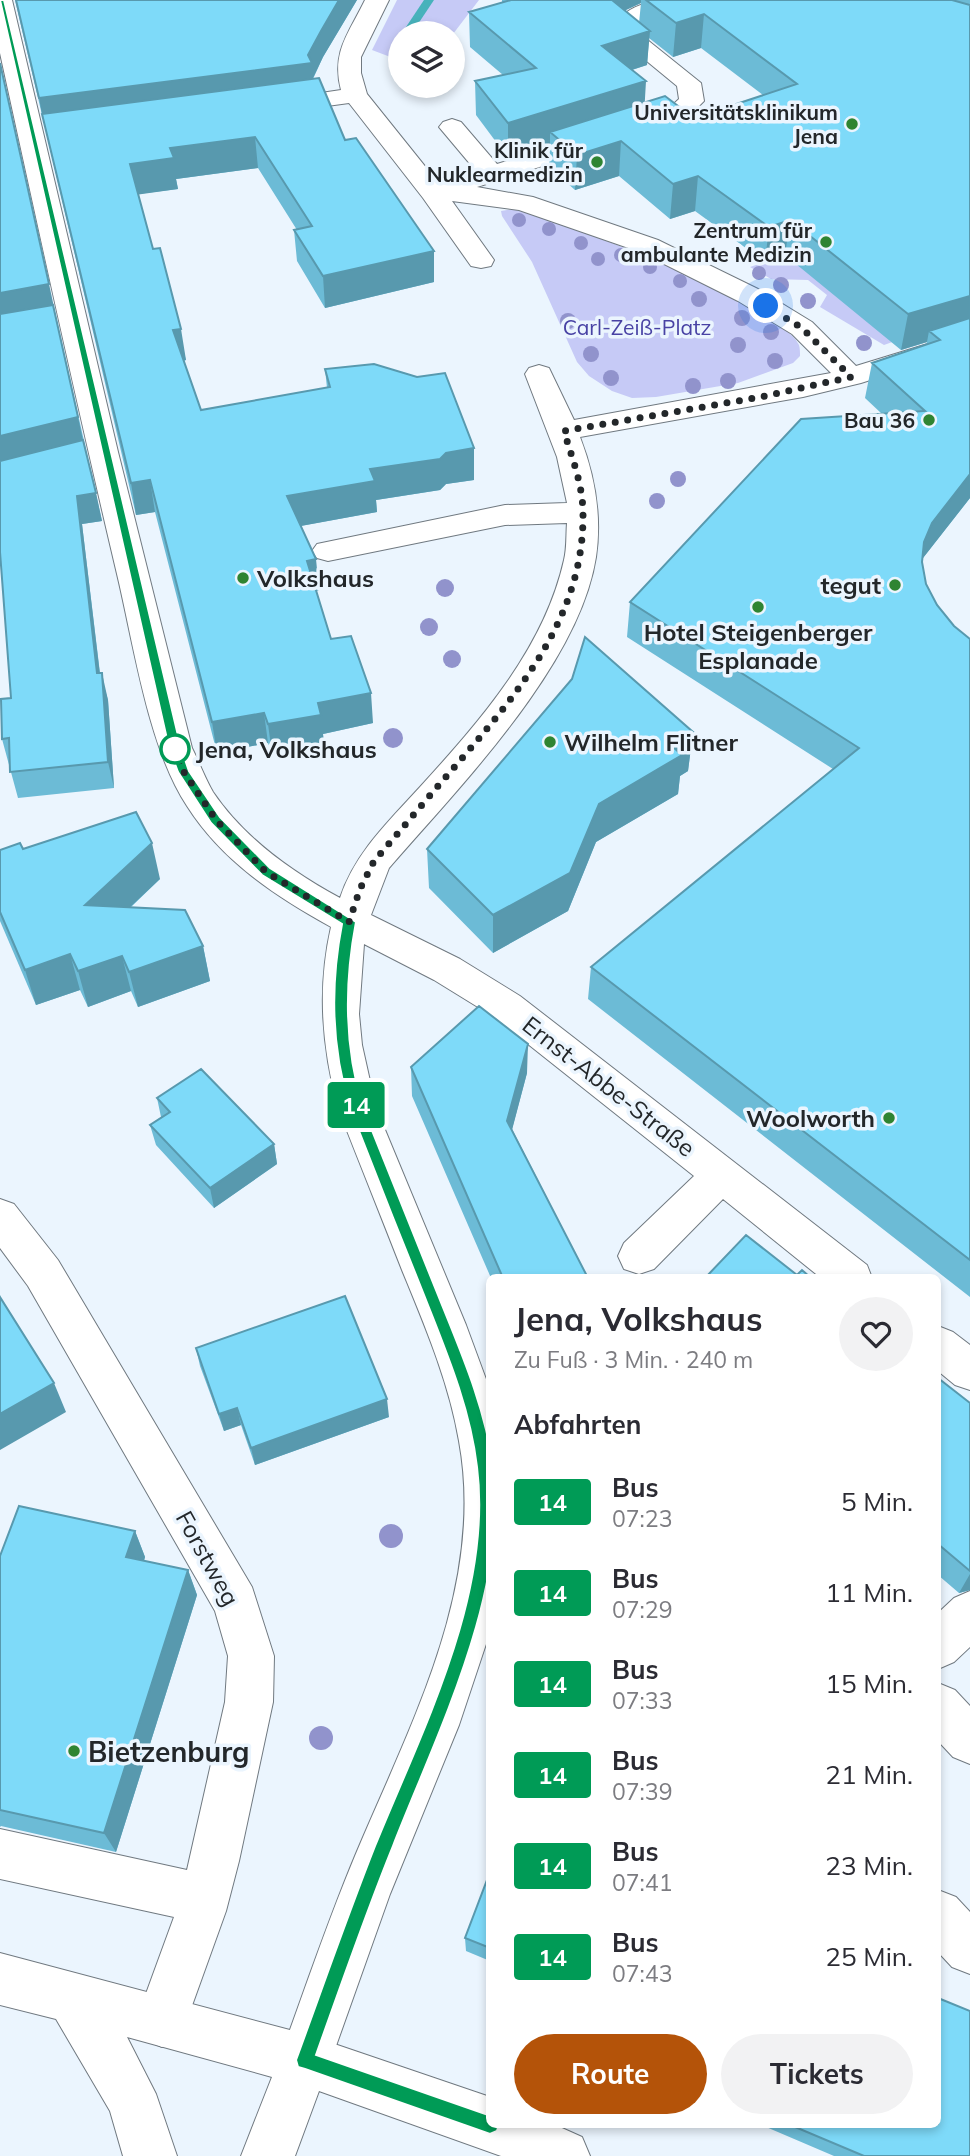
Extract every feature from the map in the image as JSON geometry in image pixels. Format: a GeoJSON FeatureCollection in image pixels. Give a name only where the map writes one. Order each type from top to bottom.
{"type":"FeatureCollection","features":[{"type":"Feature","properties":{"kind":"street","name":"Ernst-Abbe-Straße"},"geometry":{"type":"LineString","coordinates":[[0,0],[31,137],[60,322],[90,455],[184,772],[216,820],[266,872],[349,922],[492,996],[847,1274]]}},
{"type":"Feature","properties":{"kind":"street"},"geometry":{"type":"LineString","coordinates":[[377,0],[349,57],[349,73],[355,95],[432,192],[481,260]]}},
{"type":"Feature","properties":{"kind":"street"},"geometry":{"type":"LineString","coordinates":[[432,192],[675,116],[692,101],[689,83],[621,30],[642,11],[678,0]]}},
{"type":"Feature","properties":{"kind":"street"},"geometry":{"type":"LineString","coordinates":[[259,108],[355,95]]}},
{"type":"Feature","properties":{"kind":"street"},"geometry":{"type":"LineString","coordinates":[[452,127],[493,175]]}},
{"type":"Feature","properties":{"kind":"street"},"geometry":{"type":"LineString","coordinates":[[31,137],[57,134]]}},
{"type":"Feature","properties":{"kind":"street"},"geometry":{"type":"LineString","coordinates":[[432,192],[478,195],[524,203],[649,246],[748,295],[802,328],[851,377]]}},
{"type":"Feature","properties":{"kind":"street"},"geometry":{"type":"LineString","coordinates":[[564,431],[761,397],[851,377],[970,339]]}},
{"type":"Feature","properties":{"kind":"street"},"geometry":{"type":"LineString","coordinates":[[486,1486],[485,1466],[467,1385],[356,1108],[346,1073],[339,1006],[342,958],[349,922],[360,889],[374,861],[506,707],[551,642],[568,603],[580,564],[583,512],[580,483],[564,431],[539,374]]}},
{"type":"Feature","properties":{"kind":"street"},"geometry":{"type":"LineString","coordinates":[[328,551],[505,515],[583,512]]}},
{"type":"Feature","properties":{"kind":"street"},"geometry":{"type":"LineString","coordinates":[[639,1256],[722,1174]]}},
{"type":"Feature","properties":{"kind":"street","name":"Forstweg"},"geometry":{"type":"LineString","coordinates":[[0,1216],[43,1273],[236,1603],[251,1656],[248,1702],[204,1899],[162,2021]]}},
{"type":"Feature","properties":{"kind":"street"},"geometry":{"type":"LineString","coordinates":[[941,1347],[970,1371]]}},
{"type":"Feature","properties":{"kind":"street"},"geometry":{"type":"LineString","coordinates":[[268,2156],[370,1880],[458,1661],[472,1612],[482,1559],[486,1517]]}},
{"type":"Feature","properties":{"kind":"street"},"geometry":{"type":"LineString","coordinates":[[941,1643],[970,1614]]}},
{"type":"Feature","properties":{"kind":"street"},"geometry":{"type":"LineString","coordinates":[[941,1710],[970,1740]]}},
{"type":"Feature","properties":{"kind":"street"},"geometry":{"type":"LineString","coordinates":[[0,1854],[204,1899]]}},
{"type":"Feature","properties":{"kind":"street"},"geometry":{"type":"LineString","coordinates":[[941,1917],[970,1949]]}},
{"type":"Feature","properties":{"kind":"street"},"geometry":{"type":"LineString","coordinates":[[0,1979],[305,2060],[486,2123]]}},
{"type":"Feature","properties":{"kind":"street"},"geometry":{"type":"LineString","coordinates":[[71,1996],[107,2049],[130,2091],[143,2126],[150,2156]]}},
{"type":"Feature","properties":{"kind":"street"},"geometry":{"type":"LineString","coordinates":[[499,2128],[563,2156]]}},
{"type":"Feature","properties":{"kind":"green space"},"geometry":{"type":"Polygon","coordinates":[[[397,0],[479,0],[463,21],[388,21],[388,56],[372,50],[397,0]]]}},
{"type":"Feature","properties":{"kind":"green space","name":"Carl-Zeiß-Platz"},"geometry":{"type":"Polygon","coordinates":[[[514,209],[640,254],[702,282],[787,331],[799,345],[800,356],[793,363],[738,383],[656,397],[632,398],[612,391],[589,376],[577,362],[532,262],[502,216],[501,211],[514,209]]]}},
{"type":"Feature","properties":{"kind":"green space"},"geometry":{"type":"Polygon","coordinates":[[[785,255],[970,314],[884,345],[820,307],[827,295],[808,280],[771,279],[750,267],[785,255]]]}},
{"type":"Feature","properties":{"kind":"building"},"geometry":{"type":"Polygon","coordinates":[[[16,0],[339,0],[308,55],[312,63],[39,98],[16,0]]]}},
{"type":"Feature","properties":{"kind":"building"},"geometry":{"type":"Polygon","coordinates":[[[511,0],[612,0],[650,31],[602,46],[646,81],[508,123],[475,81],[536,68],[469,12],[511,0]]]}},
{"type":"Feature","properties":{"kind":"building"},"geometry":{"type":"Polygon","coordinates":[[[646,0],[952,0],[970,5],[970,296],[908,314],[790,220],[769,227],[698,176],[673,184],[621,141],[577,155],[550,132],[665,96],[694,118],[797,84],[704,14],[676,23],[646,0]]]}},
{"type":"Feature","properties":{"kind":"building"},"geometry":{"type":"Polygon","coordinates":[[[0,63],[49,284],[0,293],[0,63]]]}},
{"type":"Feature","properties":{"kind":"building"},"geometry":{"type":"Polygon","coordinates":[[[319,78],[345,140],[356,138],[434,251],[323,276],[294,230],[312,226],[255,137],[170,148],[174,158],[130,164],[153,249],[160,248],[181,329],[173,330],[201,410],[330,387],[325,369],[374,364],[417,377],[445,373],[474,448],[446,453],[440,459],[370,469],[375,481],[287,496],[316,559],[307,561],[331,639],[351,636],[371,693],[318,703],[321,715],[268,724],[264,713],[212,722],[150,480],[131,483],[42,114],[319,78]]]}},
{"type":"Feature","properties":{"kind":"building"},"geometry":{"type":"Polygon","coordinates":[[[53,305],[78,417],[0,436],[0,314],[53,305]]]}},
{"type":"Feature","properties":{"kind":"building"},"geometry":{"type":"Polygon","coordinates":[[[970,318],[970,474],[932,523],[924,542],[922,562],[926,584],[937,605],[954,626],[970,639],[970,1260],[591,967],[859,748],[630,602],[801,419],[925,411],[872,363],[940,340],[929,331],[970,318]]]}},
{"type":"Feature","properties":{"kind":"building"},"geometry":{"type":"Polygon","coordinates":[[[83,440],[96,493],[77,496],[97,673],[102,673],[108,762],[10,772],[9,738],[2,739],[1,699],[11,698],[0,552],[0,461],[83,440]]]}},
{"type":"Feature","properties":{"kind":"building"},"geometry":{"type":"Polygon","coordinates":[[[585,637],[693,732],[672,746],[682,755],[599,804],[570,873],[493,915],[427,849],[572,679],[585,637]]]}},
{"type":"Feature","properties":{"kind":"building"},"geometry":{"type":"Polygon","coordinates":[[[136,812],[152,843],[85,905],[185,910],[203,946],[129,972],[122,956],[78,971],[70,954],[25,970],[0,912],[0,850],[20,843],[23,849],[136,812]]]}},
{"type":"Feature","properties":{"kind":"building"},"geometry":{"type":"Polygon","coordinates":[[[479,1006],[528,1044],[507,1121],[586,1274],[501,1274],[411,1067],[479,1006]]]}},
{"type":"Feature","properties":{"kind":"building"},"geometry":{"type":"Polygon","coordinates":[[[201,1069],[274,1144],[210,1188],[150,1125],[170,1112],[157,1098],[201,1069]]]}},
{"type":"Feature","properties":{"kind":"building"},"geometry":{"type":"Polygon","coordinates":[[[746,1235],[796,1274],[709,1274],[746,1235]]]}},
{"type":"Feature","properties":{"kind":"building"},"geometry":{"type":"Polygon","coordinates":[[[345,1296],[387,1399],[251,1448],[237,1408],[219,1414],[196,1348],[345,1296]]]}},
{"type":"Feature","properties":{"kind":"building"},"geometry":{"type":"Polygon","coordinates":[[[0,1297],[54,1383],[0,1414],[0,1297]]]}},
{"type":"Feature","properties":{"kind":"building"},"geometry":{"type":"Polygon","coordinates":[[[941,1380],[970,1403],[970,1571],[941,1547],[941,1380]]]}},
{"type":"Feature","properties":{"kind":"building","name":"Bietzenburg"},"geometry":{"type":"Polygon","coordinates":[[[19,1506],[135,1531],[126,1557],[188,1570],[104,1833],[0,1810],[0,1556],[19,1506]]]}},
{"type":"Feature","properties":{"kind":"building"},"geometry":{"type":"Polygon","coordinates":[[[486,1883],[486,1946],[465,1938],[486,1883]]]}},
{"type":"Feature","properties":{"kind":"building"},"geometry":{"type":"Polygon","coordinates":[[[941,1999],[970,2011],[970,2156],[864,2156],[798,2128],[941,2128],[941,1999]]]}},
{"type":"Feature","properties":{"kind":"waterway"},"geometry":{"type":"LineString","coordinates":[[415,21],[429,0]]}},
{"type":"Feature","properties":{"kind":"bus line","name":"14"},"geometry":{"type":"LineString","coordinates":[[0,0],[103,452],[175,748],[184,772],[216,820],[266,872],[349,922],[342,958],[339,1006],[346,1073],[356,1108],[437,1304],[467,1385],[485,1466],[486,1486]]}},
{"type":"Feature","properties":{"kind":"bus line","name":"14"},"geometry":{"type":"LineString","coordinates":[[486,1517],[482,1559],[472,1612],[458,1661],[370,1880],[305,2060],[486,2123]]}},
{"type":"Feature","properties":{"kind":"place","name":"Universitätsklinikum Jena"},"geometry":{"type":"Point","coordinates":[852,124]}},
{"type":"Feature","properties":{"kind":"place","name":"Klinik für Nuklearmedizin"},"geometry":{"type":"Point","coordinates":[597,162]}},
{"type":"Feature","properties":{"kind":"place","name":"Zentrum für ambulante Medizin"},"geometry":{"type":"Point","coordinates":[826,242]}},
{"type":"Feature","properties":{"kind":"place","name":"Bau 36"},"geometry":{"type":"Point","coordinates":[929,420]}},
{"type":"Feature","properties":{"kind":"place","name":"Volkshaus"},"geometry":{"type":"Point","coordinates":[243,578]}},
{"type":"Feature","properties":{"kind":"place","name":"tegut"},"geometry":{"type":"Point","coordinates":[895,585]}},
{"type":"Feature","properties":{"kind":"place","name":"Hotel Steigenberger Esplanade"},"geometry":{"type":"Point","coordinates":[758,607]}},
{"type":"Feature","properties":{"kind":"place","name":"Wilhelm Flitner"},"geometry":{"type":"Point","coordinates":[550,742]}},
{"type":"Feature","properties":{"kind":"place","name":"Jena, Volkshaus"},"geometry":{"type":"Point","coordinates":[175,749]}},
{"type":"Feature","properties":{"kind":"place","name":"Woolworth"},"geometry":{"type":"Point","coordinates":[889,1118]}},
{"type":"Feature","properties":{"kind":"place","name":"Bietzenburg"},"geometry":{"type":"Point","coordinates":[74,1751]}},
{"type":"Feature","properties":{"kind":"route"},"geometry":{"type":"LineString","coordinates":[[175,749],[184,772],[216,820],[266,872],[349,922],[360,889],[374,861],[506,707],[551,642],[568,603],[580,564],[583,512],[580,483],[564,431],[761,397],[851,377],[802,328],[766,306]]}}]}
